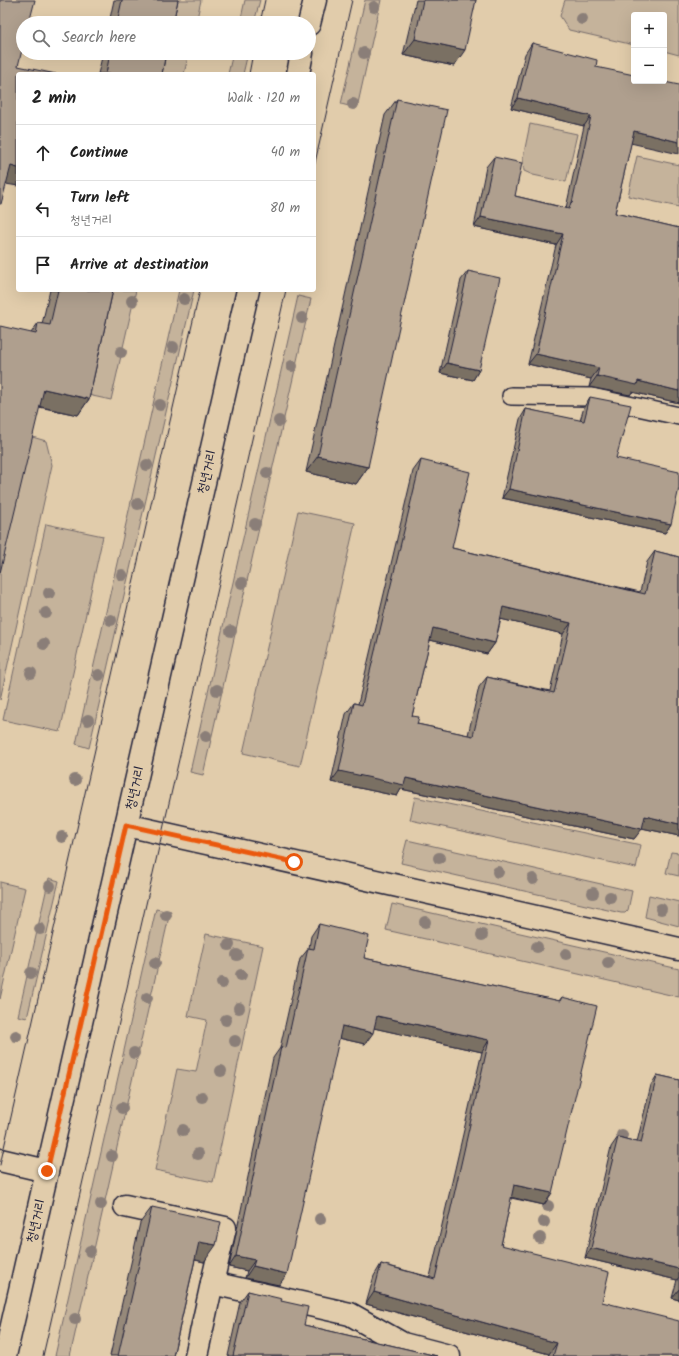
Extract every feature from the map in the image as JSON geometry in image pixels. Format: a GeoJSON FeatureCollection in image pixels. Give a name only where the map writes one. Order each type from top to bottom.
{"type":"FeatureCollection","features":[{"type":"Feature","properties":{"kind":"main road"},"geometry":{"type":"LineString","coordinates":[[311,16],[315,0]]}},
{"type":"Feature","properties":{"kind":"main road"},"geometry":{"type":"LineString","coordinates":[[298,72],[301,60]]}},
{"type":"Feature","properties":{"kind":"main road","name":"청년거리"},"geometry":{"type":"LineString","coordinates":[[5,1356],[248,292]]}},
{"type":"Feature","properties":{"kind":"main road"},"geometry":{"type":"LineString","coordinates":[[126,825],[679,949]]}},
{"type":"Feature","properties":{"kind":"main road"},"geometry":{"type":"LineString","coordinates":[[0,1160],[47,1171]]}},
{"type":"Feature","properties":{"kind":"main road"},"geometry":{"type":"LineString","coordinates":[[125,1206],[225,1228],[196,1356]]}},
{"type":"Feature","properties":{"kind":"main road"},"geometry":{"type":"LineString","coordinates":[[212,1283],[350,1314],[403,1344],[448,1356]]}},
{"type":"Feature","properties":{"kind":"lane"},"geometry":{"type":"LineString","coordinates":[[512,396],[592,397],[679,416]]}},
{"type":"Feature","properties":{"kind":"shaded area"},"geometry":{"type":"Polygon","coordinates":[[[177,0],[201,0],[198,16],[174,16],[177,0]]]}},
{"type":"Feature","properties":{"kind":"shaded area"},"geometry":{"type":"Polygon","coordinates":[[[245,0],[260,0],[256,16],[242,16],[245,0]]]}},
{"type":"Feature","properties":{"kind":"shaded area"},"geometry":{"type":"Polygon","coordinates":[[[365,0],[381,0],[357,108],[341,104],[365,0]]]}},
{"type":"Feature","properties":{"kind":"shaded area"},"geometry":{"type":"Polygon","coordinates":[[[565,0],[679,0],[679,55],[667,52],[667,12],[631,12],[631,44],[569,30],[560,16],[565,0]]]}},
{"type":"Feature","properties":{"kind":"shaded area"},"geometry":{"type":"Polygon","coordinates":[[[163,60],[187,60],[184,72],[160,72],[163,60]]]}},
{"type":"Feature","properties":{"kind":"shaded area"},"geometry":{"type":"Polygon","coordinates":[[[231,60],[246,60],[243,72],[228,72],[231,60]]]}},
{"type":"Feature","properties":{"kind":"shaded area"},"geometry":{"type":"Polygon","coordinates":[[[530,124],[577,134],[566,182],[533,175],[524,171],[523,158],[530,124]]]}},
{"type":"Feature","properties":{"kind":"shaded area"},"geometry":{"type":"Polygon","coordinates":[[[637,156],[679,165],[679,207],[628,196],[637,156]]]}},
{"type":"Feature","properties":{"kind":"shaded area"},"geometry":{"type":"Polygon","coordinates":[[[112,292],[136,292],[111,400],[88,395],[112,292]]]}},
{"type":"Feature","properties":{"kind":"shaded area"},"geometry":{"type":"Polygon","coordinates":[[[179,292],[194,292],[89,748],[76,744],[179,292]]]}},
{"type":"Feature","properties":{"kind":"shaded area"},"geometry":{"type":"Polygon","coordinates":[[[298,296],[311,299],[203,775],[190,772],[298,296]]]}},
{"type":"Feature","properties":{"kind":"shaded area"},"geometry":{"type":"Polygon","coordinates":[[[29,436],[46,441],[52,465],[0,700],[0,566],[29,436]]]}},
{"type":"Feature","properties":{"kind":"shaded area"},"geometry":{"type":"Polygon","coordinates":[[[298,511],[355,523],[300,766],[243,753],[298,511]]]}},
{"type":"Feature","properties":{"kind":"shaded area"},"geometry":{"type":"Polygon","coordinates":[[[46,524],[103,536],[60,732],[3,720],[46,524]]]}},
{"type":"Feature","properties":{"kind":"shaded area"},"geometry":{"type":"Polygon","coordinates":[[[415,797],[641,845],[636,868],[410,820],[415,797]]]}},
{"type":"Feature","properties":{"kind":"shaded area"},"geometry":{"type":"Polygon","coordinates":[[[407,840],[632,891],[628,910],[625,913],[621,913],[401,863],[407,840]]]}},
{"type":"Feature","properties":{"kind":"shaded area"},"geometry":{"type":"Polygon","coordinates":[[[671,852],[679,853],[679,876],[666,873],[671,852]]]}},
{"type":"Feature","properties":{"kind":"shaded area"},"geometry":{"type":"Polygon","coordinates":[[[49,878],[59,881],[27,1018],[18,1016],[49,878]]]}},
{"type":"Feature","properties":{"kind":"shaded area"},"geometry":{"type":"Polygon","coordinates":[[[0,882],[25,888],[0,999],[0,882]]]}},
{"type":"Feature","properties":{"kind":"shaded area"},"geometry":{"type":"Polygon","coordinates":[[[649,895],[679,902],[679,926],[645,917],[649,895]]]}},
{"type":"Feature","properties":{"kind":"shaded area"},"geometry":{"type":"Polygon","coordinates":[[[392,904],[679,969],[679,997],[386,930],[392,904]]]}},
{"type":"Feature","properties":{"kind":"shaded area"},"geometry":{"type":"Polygon","coordinates":[[[156,909],[170,912],[70,1356],[55,1356],[156,909]]]}},
{"type":"Feature","properties":{"kind":"shaded area"},"geometry":{"type":"Polygon","coordinates":[[[206,934],[263,946],[213,1182],[155,1170],[177,1069],[196,1072],[207,1020],[188,1016],[206,934]]]}},
{"type":"Feature","properties":{"kind":"building"},"geometry":{"type":"Polygon","coordinates":[[[0,0],[35,0],[31,16],[16,16],[16,60],[20,60],[18,66],[46,72],[16,72],[16,167],[11,166],[0,204],[0,0]]]}},
{"type":"Feature","properties":{"kind":"building"},"geometry":{"type":"Polygon","coordinates":[[[122,0],[178,0],[175,16],[119,16],[122,0]]]}},
{"type":"Feature","properties":{"kind":"building"},"geometry":{"type":"Polygon","coordinates":[[[423,0],[476,0],[465,50],[415,39],[423,0]]]}},
{"type":"Feature","properties":{"kind":"building"},"geometry":{"type":"Polygon","coordinates":[[[532,43],[597,60],[596,67],[631,74],[631,84],[667,84],[667,82],[679,85],[679,142],[634,131],[615,213],[679,228],[679,391],[638,381],[637,385],[597,376],[599,368],[536,354],[563,234],[481,217],[494,157],[522,163],[515,196],[569,209],[571,202],[572,203],[591,116],[518,98],[532,43]]]}},
{"type":"Feature","properties":{"kind":"building"},"geometry":{"type":"Polygon","coordinates":[[[109,60],[165,60],[162,72],[106,72],[109,60]]]}},
{"type":"Feature","properties":{"kind":"building"},"geometry":{"type":"Polygon","coordinates":[[[397,99],[447,110],[368,467],[318,456],[397,99]]]}},
{"type":"Feature","properties":{"kind":"building"},"geometry":{"type":"Polygon","coordinates":[[[468,271],[500,278],[479,370],[447,363],[468,271]]]}},
{"type":"Feature","properties":{"kind":"building"},"geometry":{"type":"Polygon","coordinates":[[[58,292],[113,292],[89,399],[44,389],[0,573],[0,326],[36,334],[38,323],[50,325],[58,292]]]}},
{"type":"Feature","properties":{"kind":"building"},"geometry":{"type":"Polygon","coordinates":[[[590,397],[631,405],[616,458],[679,472],[679,488],[671,524],[509,489],[526,409],[584,421],[590,397]]]}},
{"type":"Feature","properties":{"kind":"building"},"geometry":{"type":"Polygon","coordinates":[[[421,460],[470,472],[452,548],[645,594],[655,551],[679,557],[679,824],[645,816],[642,829],[406,778],[404,785],[339,771],[354,703],[362,705],[421,460]],[[503,607],[495,643],[433,628],[412,716],[419,717],[417,724],[473,736],[487,677],[554,693],[571,623],[503,607]]]}},
{"type":"Feature","properties":{"kind":"building"},"geometry":{"type":"Polygon","coordinates":[[[319,924],[369,936],[364,958],[560,1001],[562,997],[597,1006],[552,1193],[514,1185],[501,1245],[609,1272],[602,1302],[679,1321],[679,1356],[553,1356],[557,1343],[374,1292],[381,1264],[435,1279],[489,1040],[377,1016],[373,1033],[342,1026],[287,1274],[253,1266],[255,1260],[236,1256],[281,1047],[286,1048],[308,948],[314,949],[319,924]]]}},
{"type":"Feature","properties":{"kind":"building"},"geometry":{"type":"Polygon","coordinates":[[[657,1075],[679,1080],[679,1269],[591,1248],[618,1137],[641,1143],[657,1075]]]}},
{"type":"Feature","properties":{"kind":"building"},"geometry":{"type":"Polygon","coordinates":[[[152,1207],[221,1222],[216,1245],[199,1242],[173,1356],[118,1356],[152,1207]]]}},
{"type":"Feature","properties":{"kind":"building"},"geometry":{"type":"Polygon","coordinates":[[[248,1291],[308,1307],[304,1325],[437,1356],[233,1356],[248,1291]]]}},
{"type":"Feature","properties":{"kind":"tram line"},"geometry":{"type":"LineString","coordinates":[[262,16],[265,0]]}},
{"type":"Feature","properties":{"kind":"tram line"},"geometry":{"type":"LineString","coordinates":[[316,158],[352,0]]}},
{"type":"Feature","properties":{"kind":"tram line"},"geometry":{"type":"LineString","coordinates":[[249,72],[252,60]]}},
{"type":"Feature","properties":{"kind":"tram line"},"geometry":{"type":"LineString","coordinates":[[0,1165],[200,292]]}},
{"type":"Feature","properties":{"kind":"tram line"},"geometry":{"type":"LineString","coordinates":[[43,1356],[286,292]]}},
{"type":"Feature","properties":{"kind":"route"},"geometry":{"type":"LineString","coordinates":[[47,1171],[126,825],[294,862]]}}]}
